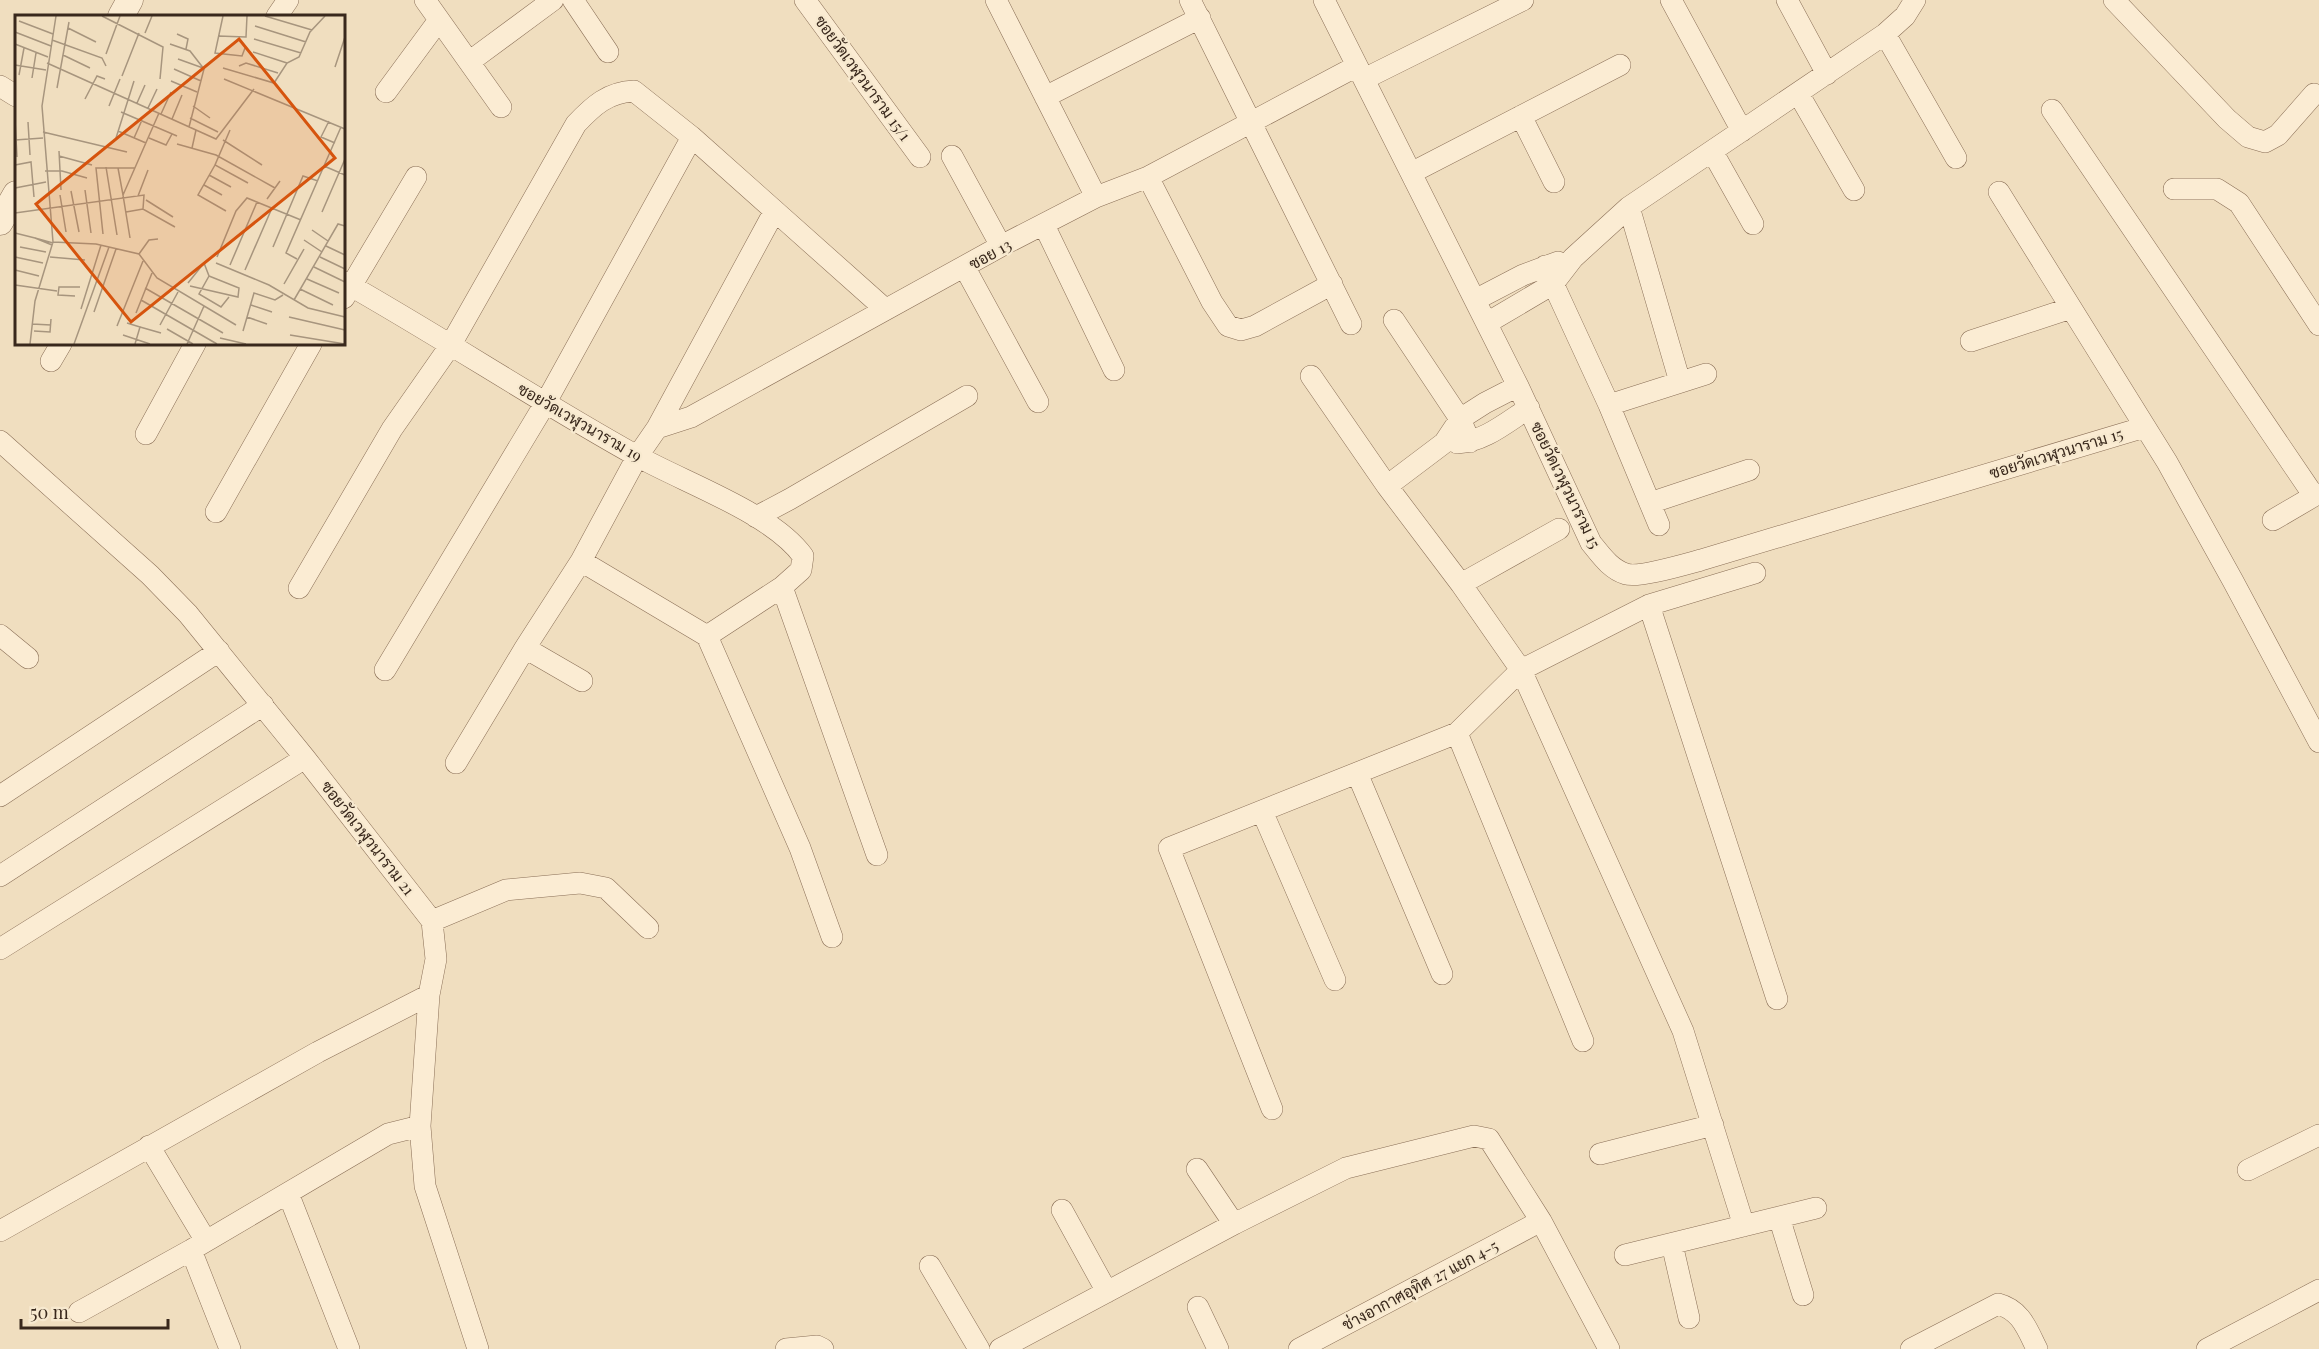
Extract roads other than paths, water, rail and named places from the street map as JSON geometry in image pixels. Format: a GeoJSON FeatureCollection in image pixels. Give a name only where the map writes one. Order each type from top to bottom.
{"type":"FeatureCollection","features":[{"type":"Feature","properties":{"kind":"street"},"geometry":{"type":"LineString","coordinates":[[122,15],[130,0]]}},
{"type":"Feature","properties":{"kind":"street"},"geometry":{"type":"LineString","coordinates":[[278,15],[288,0]]}},
{"type":"Feature","properties":{"kind":"street"},"geometry":{"type":"LineString","coordinates":[[425,0],[501,107]]}},
{"type":"Feature","properties":{"kind":"street"},"geometry":{"type":"LineString","coordinates":[[469,62],[552,0]]}},
{"type":"Feature","properties":{"kind":"street"},"geometry":{"type":"LineString","coordinates":[[573,0],[608,52]]}},
{"type":"Feature","properties":{"kind":"street","name":"ซอยวัดเวฬุวนาราม 15/1"},"geometry":{"type":"LineString","coordinates":[[805,0],[920,157]]}},
{"type":"Feature","properties":{"kind":"street"},"geometry":{"type":"LineString","coordinates":[[996,0],[1096,197]]}},
{"type":"Feature","properties":{"kind":"street","name":"ซอยวัดเวฬุวนาราม 15"},"geometry":{"type":"LineString","coordinates":[[1324,0],[1529,408],[1591,543],[1608,564],[1628,575],[1652,572],[1701,560],[2145,427]]}},
{"type":"Feature","properties":{"kind":"street","name":"ซอย 13"},"geometry":{"type":"LineString","coordinates":[[657,428],[691,417],[885,309],[1096,197],[1148,177],[1252,121],[1523,0]]}},
{"type":"Feature","properties":{"kind":"street"},"geometry":{"type":"LineString","coordinates":[[1787,0],[1827,74]]}},
{"type":"Feature","properties":{"kind":"street"},"geometry":{"type":"LineString","coordinates":[[2114,0],[2227,119],[2248,137],[2265,142],[2278,135],[2314,94]]}},
{"type":"Feature","properties":{"kind":"street"},"geometry":{"type":"LineString","coordinates":[[1673,1],[1742,131]]}},
{"type":"Feature","properties":{"kind":"street"},"geometry":{"type":"LineString","coordinates":[[1487,323],[1573,258],[1629,207],[1885,34],[1905,16],[1912,2]]}},
{"type":"Feature","properties":{"kind":"street"},"geometry":{"type":"LineString","coordinates":[[1045,97],[1195,9],[1351,324]]}},
{"type":"Feature","properties":{"kind":"street"},"geometry":{"type":"LineString","coordinates":[[386,92],[439,20]]}},
{"type":"Feature","properties":{"kind":"street"},"geometry":{"type":"LineString","coordinates":[[1885,34],[1956,158]]}},
{"type":"Feature","properties":{"kind":"street"},"geometry":{"type":"LineString","coordinates":[[1411,173],[1620,65]]}},
{"type":"Feature","properties":{"kind":"street"},"geometry":{"type":"LineString","coordinates":[[0,86],[15,95]]}},
{"type":"Feature","properties":{"kind":"street"},"geometry":{"type":"LineString","coordinates":[[298,588],[392,429],[450,346],[576,124],[597,102],[620,91],[634,91],[692,137],[885,309]]}},
{"type":"Feature","properties":{"kind":"street"},"geometry":{"type":"LineString","coordinates":[[1798,93],[1854,190]]}},
{"type":"Feature","properties":{"kind":"street"},"geometry":{"type":"LineString","coordinates":[[2052,110],[2317,495],[2273,520]]}},
{"type":"Feature","properties":{"kind":"street"},"geometry":{"type":"LineString","coordinates":[[1521,116],[1554,182]]}},
{"type":"Feature","properties":{"kind":"street"},"geometry":{"type":"LineString","coordinates":[[385,670],[546,402],[692,137]]}},
{"type":"Feature","properties":{"kind":"street"},"geometry":{"type":"LineString","coordinates":[[1712,151],[1753,224]]}},
{"type":"Feature","properties":{"kind":"street"},"geometry":{"type":"LineString","coordinates":[[952,156],[1001,246]]}},
{"type":"Feature","properties":{"kind":"street"},"geometry":{"type":"LineString","coordinates":[[346,289],[416,177]]}},
{"type":"Feature","properties":{"kind":"street"},"geometry":{"type":"LineString","coordinates":[[1148,177],[1212,302],[1228,326],[1241,330],[1255,326],[1332,284]]}},
{"type":"Feature","properties":{"kind":"street"},"geometry":{"type":"LineString","coordinates":[[2174,189],[2217,189],[2239,203],[2319,325]]}},
{"type":"Feature","properties":{"kind":"street"},"geometry":{"type":"LineString","coordinates":[[1999,192],[2145,427],[2233,581],[2319,742]]}},
{"type":"Feature","properties":{"kind":"street"},"geometry":{"type":"LineString","coordinates":[[0,222],[15,196]]}},
{"type":"Feature","properties":{"kind":"street"},"geometry":{"type":"LineString","coordinates":[[1629,207],[1680,382]]}},
{"type":"Feature","properties":{"kind":"street"},"geometry":{"type":"LineString","coordinates":[[456,763],[525,648],[581,561],[638,457],[657,428],[774,212]]}},
{"type":"Feature","properties":{"kind":"street"},"geometry":{"type":"LineString","coordinates":[[1044,225],[1114,370]]}},
{"type":"Feature","properties":{"kind":"street"},"geometry":{"type":"LineString","coordinates":[[965,268],[1038,402]]}},
{"type":"Feature","properties":{"kind":"street"},"geometry":{"type":"LineString","coordinates":[[1475,300],[1549,275]]}},
{"type":"Feature","properties":{"kind":"street"},"geometry":{"type":"LineString","coordinates":[[1549,275],[1609,405],[1659,525]]}},
{"type":"Feature","properties":{"kind":"street","name":"ซอยวัดเวฬุวนาราม 19"},"geometry":{"type":"LineString","coordinates":[[346,289],[450,346],[638,457],[756,517],[795,545],[803,556],[801,570],[782,587]]}},
{"type":"Feature","properties":{"kind":"street"},"geometry":{"type":"LineString","coordinates":[[1971,341],[2071,308]]}},
{"type":"Feature","properties":{"kind":"street"},"geometry":{"type":"LineString","coordinates":[[1394,320],[1460,419],[1470,442]]}},
{"type":"Feature","properties":{"kind":"street"},"geometry":{"type":"LineString","coordinates":[[146,434],[194,345]]}},
{"type":"Feature","properties":{"kind":"street"},"geometry":{"type":"LineString","coordinates":[[216,512],[310,345]]}},
{"type":"Feature","properties":{"kind":"street"},"geometry":{"type":"LineString","coordinates":[[1609,405],[1706,374]]}},
{"type":"Feature","properties":{"kind":"street"},"geometry":{"type":"LineString","coordinates":[[1311,376],[1387,486],[1461,584],[1521,670],[1683,1031],[1744,1226]]}},
{"type":"Feature","properties":{"kind":"street"},"geometry":{"type":"LineString","coordinates":[[1387,486],[1444,443],[1460,419],[1518,386]]}},
{"type":"Feature","properties":{"kind":"street"},"geometry":{"type":"LineString","coordinates":[[756,517],[967,396]]}},
{"type":"Feature","properties":{"kind":"street"},"geometry":{"type":"LineString","coordinates":[[1444,443],[1470,442],[1487,435],[1529,408]]}},
{"type":"Feature","properties":{"kind":"street","name":"ซอยวัดเวฬุวนาราม 21"},"geometry":{"type":"LineString","coordinates":[[0,441],[150,575],[188,614],[263,705],[432,921]]}},
{"type":"Feature","properties":{"kind":"street"},"geometry":{"type":"LineString","coordinates":[[1650,503],[1749,470]]}},
{"type":"Feature","properties":{"kind":"street"},"geometry":{"type":"LineString","coordinates":[[1461,584],[1559,530]]}},
{"type":"Feature","properties":{"kind":"street"},"geometry":{"type":"LineString","coordinates":[[581,561],[707,636],[800,848],[832,937]]}},
{"type":"Feature","properties":{"kind":"street"},"geometry":{"type":"LineString","coordinates":[[1272,1109],[1169,848],[1457,733],[1521,670],[1649,605],[1755,573]]}},
{"type":"Feature","properties":{"kind":"street"},"geometry":{"type":"LineString","coordinates":[[707,636],[782,587],[877,855]]}},
{"type":"Feature","properties":{"kind":"street"},"geometry":{"type":"LineString","coordinates":[[1649,605],[1778,999]]}},
{"type":"Feature","properties":{"kind":"street"},"geometry":{"type":"LineString","coordinates":[[0,635],[28,658]]}},
{"type":"Feature","properties":{"kind":"street"},"geometry":{"type":"LineString","coordinates":[[525,648],[582,681]]}},
{"type":"Feature","properties":{"kind":"street"},"geometry":{"type":"LineString","coordinates":[[0,796],[219,651]]}},
{"type":"Feature","properties":{"kind":"street"},"geometry":{"type":"LineString","coordinates":[[0,876],[263,705]]}},
{"type":"Feature","properties":{"kind":"street"},"geometry":{"type":"LineString","coordinates":[[1457,733],[1583,1041]]}},
{"type":"Feature","properties":{"kind":"street"},"geometry":{"type":"LineString","coordinates":[[0,949],[305,758]]}},
{"type":"Feature","properties":{"kind":"street"},"geometry":{"type":"LineString","coordinates":[[1357,773],[1442,974]]}},
{"type":"Feature","properties":{"kind":"street"},"geometry":{"type":"LineString","coordinates":[[1262,811],[1335,980]]}},
{"type":"Feature","properties":{"kind":"street"},"geometry":{"type":"LineString","coordinates":[[478,1349],[425,1186],[420,1126],[429,994],[436,959],[432,921],[506,890],[580,883],[606,888],[648,928]]}},
{"type":"Feature","properties":{"kind":"street"},"geometry":{"type":"LineString","coordinates":[[0,1231],[318,1052],[429,994]]}},
{"type":"Feature","properties":{"kind":"street"},"geometry":{"type":"LineString","coordinates":[[1600,1154],[1713,1125]]}},
{"type":"Feature","properties":{"kind":"street"},"geometry":{"type":"LineString","coordinates":[[80,1311],[199,1245],[388,1134],[420,1126]]}},
{"type":"Feature","properties":{"kind":"street"},"geometry":{"type":"LineString","coordinates":[[2248,1170],[2319,1135]]}},
{"type":"Feature","properties":{"kind":"street"},"geometry":{"type":"LineString","coordinates":[[1000,1349],[1234,1224],[1346,1168],[1474,1136],[1490,1139],[1540,1221],[1605,1348]]}},
{"type":"Feature","properties":{"kind":"street"},"geometry":{"type":"LineString","coordinates":[[149,1146],[199,1245],[230,1349]]}},
{"type":"Feature","properties":{"kind":"street"},"geometry":{"type":"LineString","coordinates":[[1197,1169],[1234,1224]]}},
{"type":"Feature","properties":{"kind":"street"},"geometry":{"type":"LineString","coordinates":[[288,1193],[349,1349]]}},
{"type":"Feature","properties":{"kind":"street"},"geometry":{"type":"LineString","coordinates":[[1625,1255],[1816,1208]]}},
{"type":"Feature","properties":{"kind":"street"},"geometry":{"type":"LineString","coordinates":[[1062,1210],[1107,1292]]}},
{"type":"Feature","properties":{"kind":"street"},"geometry":{"type":"LineString","coordinates":[[1779,1217],[1803,1295]]}},
{"type":"Feature","properties":{"kind":"street","name":"ช่างอากาศอุทิศ 27 แยก 4-5"},"geometry":{"type":"LineString","coordinates":[[1299,1349],[1540,1221]]}},
{"type":"Feature","properties":{"kind":"street"},"geometry":{"type":"LineString","coordinates":[[1672,1244],[1689,1318]]}},
{"type":"Feature","properties":{"kind":"street"},"geometry":{"type":"LineString","coordinates":[[930,1266],[979,1349]]}},
{"type":"Feature","properties":{"kind":"street"},"geometry":{"type":"LineString","coordinates":[[2206,1349],[2319,1290]]}},
{"type":"Feature","properties":{"kind":"street"},"geometry":{"type":"LineString","coordinates":[[1911,1349],[1998,1304],[2010,1307],[2020,1317],[2037,1349]]}},
{"type":"Feature","properties":{"kind":"street"},"geometry":{"type":"LineString","coordinates":[[1198,1306],[1218,1349]]}},
{"type":"Feature","properties":{"kind":"street"},"geometry":{"type":"LineString","coordinates":[[786,1349],[809,1346],[823,1349]]}}]}
